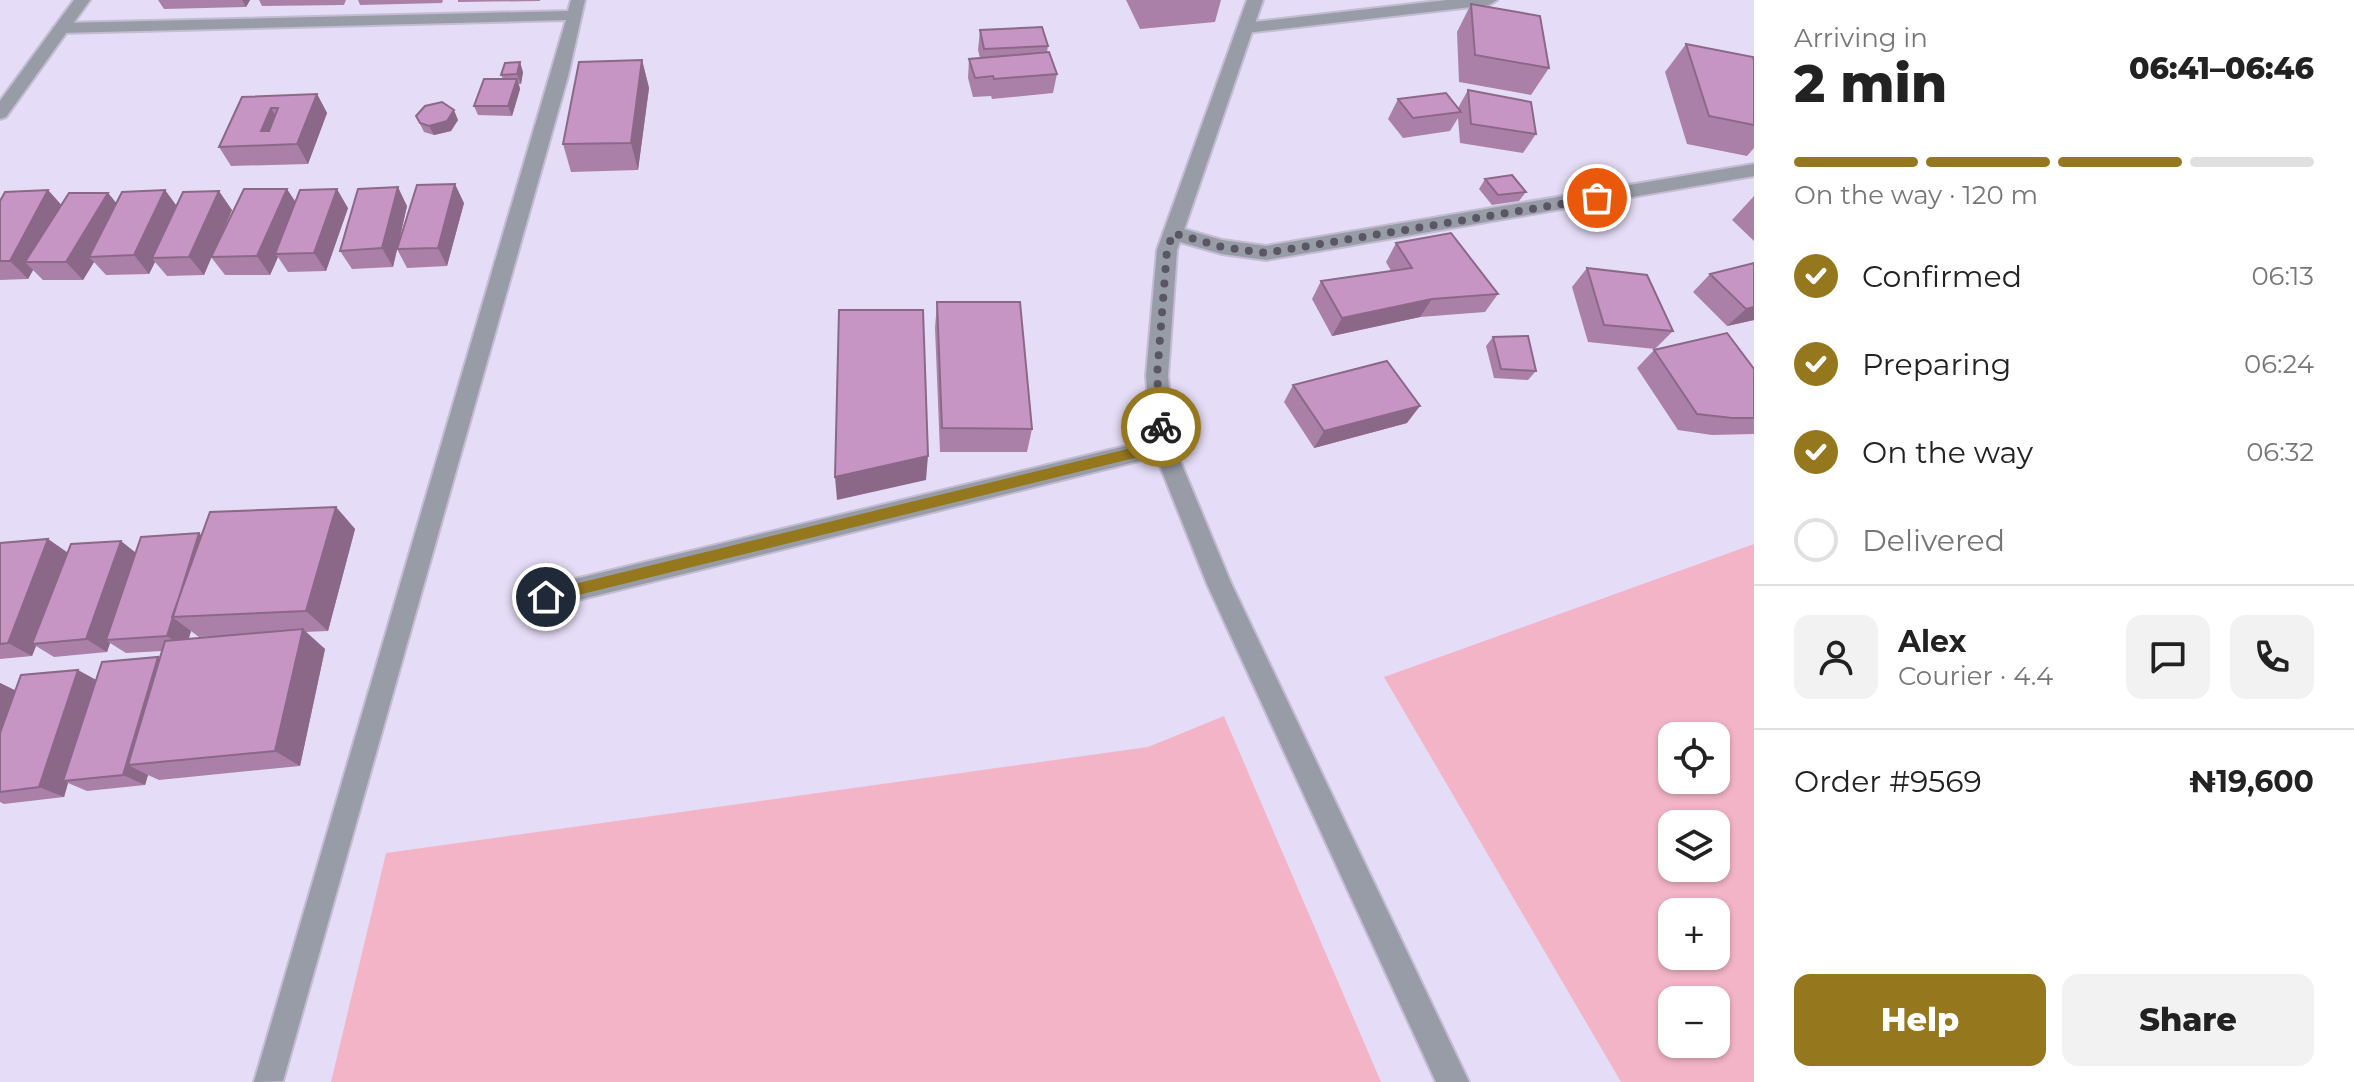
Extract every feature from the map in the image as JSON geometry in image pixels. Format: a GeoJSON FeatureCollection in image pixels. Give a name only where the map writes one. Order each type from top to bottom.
{"type":"FeatureCollection","features":[{"type":"Feature","properties":{"kind":"street"},"geometry":{"type":"LineString","coordinates":[[0,113],[82,0]]}},
{"type":"Feature","properties":{"kind":"street"},"geometry":{"type":"LineString","coordinates":[[1255,0],[1167,250],[1157,376],[1163,446],[1219,584],[1453,1082]]}},
{"type":"Feature","properties":{"kind":"street"},"geometry":{"type":"LineString","coordinates":[[1245,28],[1489,0]]}},
{"type":"Feature","properties":{"kind":"street"},"geometry":{"type":"LineString","coordinates":[[1173,233],[1222,247],[1266,253],[1471,221],[1754,170]]}},
{"type":"Feature","properties":{"kind":"street"},"geometry":{"type":"LineString","coordinates":[[546,597],[1163,446]]}},
{"type":"Feature","properties":{"kind":"lane"},"geometry":{"type":"LineString","coordinates":[[61,28],[576,8],[560,76],[268,1081]]}},
{"type":"Feature","properties":{"kind":"shaded area"},"geometry":{"type":"Polygon","coordinates":[[[1754,544],[1754,1082],[1621,1082],[1384,677],[1754,544]]]}},
{"type":"Feature","properties":{"kind":"shaded area"},"geometry":{"type":"Polygon","coordinates":[[[1224,716],[1381,1082],[331,1082],[386,853],[1148,747],[1224,716]]]}},
{"type":"Feature","properties":{"kind":"building"},"geometry":{"type":"Polygon","coordinates":[[[1471,4],[1540,16],[1549,68],[1475,55],[1471,4]]]}},
{"type":"Feature","properties":{"kind":"building"},"geometry":{"type":"Polygon","coordinates":[[[1042,27],[1048,46],[984,49],[980,30],[1042,27]]]}},
{"type":"Feature","properties":{"kind":"building"},"geometry":{"type":"Polygon","coordinates":[[[1686,44],[1753,57],[1754,125],[1709,116],[1686,44]]]}},
{"type":"Feature","properties":{"kind":"building"},"geometry":{"type":"Polygon","coordinates":[[[1049,52],[1057,74],[975,78],[969,59],[1049,52]]]}},
{"type":"Feature","properties":{"kind":"building"},"geometry":{"type":"Polygon","coordinates":[[[642,60],[631,143],[563,144],[579,62],[642,60]]]}},
{"type":"Feature","properties":{"kind":"building"},"geometry":{"type":"Polygon","coordinates":[[[520,62],[517,74],[501,75],[505,63],[520,62]]]}},
{"type":"Feature","properties":{"kind":"building"},"geometry":{"type":"Polygon","coordinates":[[[484,79],[517,79],[508,106],[474,106],[484,79]]]}},
{"type":"Feature","properties":{"kind":"building"},"geometry":{"type":"Polygon","coordinates":[[[1468,90],[1531,102],[1536,134],[1471,124],[1468,90]]]}},
{"type":"Feature","properties":{"kind":"building"},"geometry":{"type":"Polygon","coordinates":[[[1446,93],[1461,112],[1413,118],[1398,99],[1446,93]]]}},
{"type":"Feature","properties":{"kind":"building"},"geometry":{"type":"Polygon","coordinates":[[[317,94],[297,144],[219,147],[242,97],[317,94]],[[271,108],[261,131],[269,131],[278,108],[271,108]]]}},
{"type":"Feature","properties":{"kind":"building"},"geometry":{"type":"Polygon","coordinates":[[[442,102],[454,110],[447,121],[429,126],[420,123],[416,116],[425,106],[442,102]]]}},
{"type":"Feature","properties":{"kind":"building"},"geometry":{"type":"Polygon","coordinates":[[[1512,175],[1526,192],[1498,195],[1485,179],[1512,175]]]}},
{"type":"Feature","properties":{"kind":"building"},"geometry":{"type":"Polygon","coordinates":[[[455,184],[438,248],[397,249],[417,185],[455,184]]]}},
{"type":"Feature","properties":{"kind":"building"},"geometry":{"type":"Polygon","coordinates":[[[398,187],[382,248],[340,251],[358,189],[398,187]]]}},
{"type":"Feature","properties":{"kind":"building"},"geometry":{"type":"Polygon","coordinates":[[[244,189],[287,189],[257,256],[211,257],[244,189]]]}},
{"type":"Feature","properties":{"kind":"building"},"geometry":{"type":"Polygon","coordinates":[[[337,189],[314,253],[275,254],[300,190],[337,189]]]}},
{"type":"Feature","properties":{"kind":"building"},"geometry":{"type":"Polygon","coordinates":[[[48,190],[10,261],[0,261],[0,201],[5,192],[48,190]]]}},
{"type":"Feature","properties":{"kind":"building"},"geometry":{"type":"Polygon","coordinates":[[[165,190],[134,255],[89,257],[122,192],[165,190]]]}},
{"type":"Feature","properties":{"kind":"building"},"geometry":{"type":"Polygon","coordinates":[[[219,191],[189,257],[152,258],[183,192],[219,191]]]}},
{"type":"Feature","properties":{"kind":"building"},"geometry":{"type":"Polygon","coordinates":[[[69,193],[108,193],[66,262],[25,262],[69,193]]]}},
{"type":"Feature","properties":{"kind":"building"},"geometry":{"type":"Polygon","coordinates":[[[1451,233],[1498,294],[1432,299],[1342,318],[1321,281],[1412,268],[1396,243],[1451,233]]]}},
{"type":"Feature","properties":{"kind":"building"},"geometry":{"type":"Polygon","coordinates":[[[1754,263],[1754,307],[1746,309],[1710,274],[1754,263]]]}},
{"type":"Feature","properties":{"kind":"building"},"geometry":{"type":"Polygon","coordinates":[[[1587,268],[1647,275],[1673,331],[1604,325],[1587,268]]]}},
{"type":"Feature","properties":{"kind":"building"},"geometry":{"type":"Polygon","coordinates":[[[937,302],[1020,302],[1032,429],[942,428],[937,302]]]}},
{"type":"Feature","properties":{"kind":"building"},"geometry":{"type":"Polygon","coordinates":[[[839,310],[923,310],[928,456],[835,477],[839,310]]]}},
{"type":"Feature","properties":{"kind":"building"},"geometry":{"type":"Polygon","coordinates":[[[1727,333],[1754,369],[1754,418],[1697,414],[1654,350],[1727,333]]]}},
{"type":"Feature","properties":{"kind":"building"},"geometry":{"type":"Polygon","coordinates":[[[1528,336],[1536,371],[1501,369],[1493,337],[1528,336]]]}},
{"type":"Feature","properties":{"kind":"building"},"geometry":{"type":"Polygon","coordinates":[[[1387,361],[1420,406],[1324,431],[1293,385],[1387,361]]]}},
{"type":"Feature","properties":{"kind":"building"},"geometry":{"type":"Polygon","coordinates":[[[336,507],[306,611],[172,617],[210,512],[336,507]]]}},
{"type":"Feature","properties":{"kind":"building"},"geometry":{"type":"Polygon","coordinates":[[[199,533],[167,636],[106,640],[141,537],[199,533]]]}},
{"type":"Feature","properties":{"kind":"building"},"geometry":{"type":"Polygon","coordinates":[[[48,539],[8,643],[0,644],[0,543],[48,539]]]}},
{"type":"Feature","properties":{"kind":"building"},"geometry":{"type":"Polygon","coordinates":[[[121,541],[86,639],[32,644],[71,544],[121,541]]]}},
{"type":"Feature","properties":{"kind":"building"},"geometry":{"type":"Polygon","coordinates":[[[303,629],[275,751],[128,765],[165,641],[303,629]]]}},
{"type":"Feature","properties":{"kind":"building"},"geometry":{"type":"Polygon","coordinates":[[[158,657],[123,775],[63,781],[102,662],[158,657]]]}},
{"type":"Feature","properties":{"kind":"building"},"geometry":{"type":"Polygon","coordinates":[[[78,670],[39,787],[0,792],[0,733],[21,675],[78,670]]]}},
{"type":"Feature","properties":{"kind":"way so far"},"geometry":{"type":"LineString","coordinates":[[1161,427],[1157,376],[1167,250],[1173,233],[1222,247],[1266,253],[1597,198]]}},
{"type":"Feature","properties":{"kind":"route"},"geometry":{"type":"LineString","coordinates":[[546,597],[1163,446],[1161,427]]}}]}
